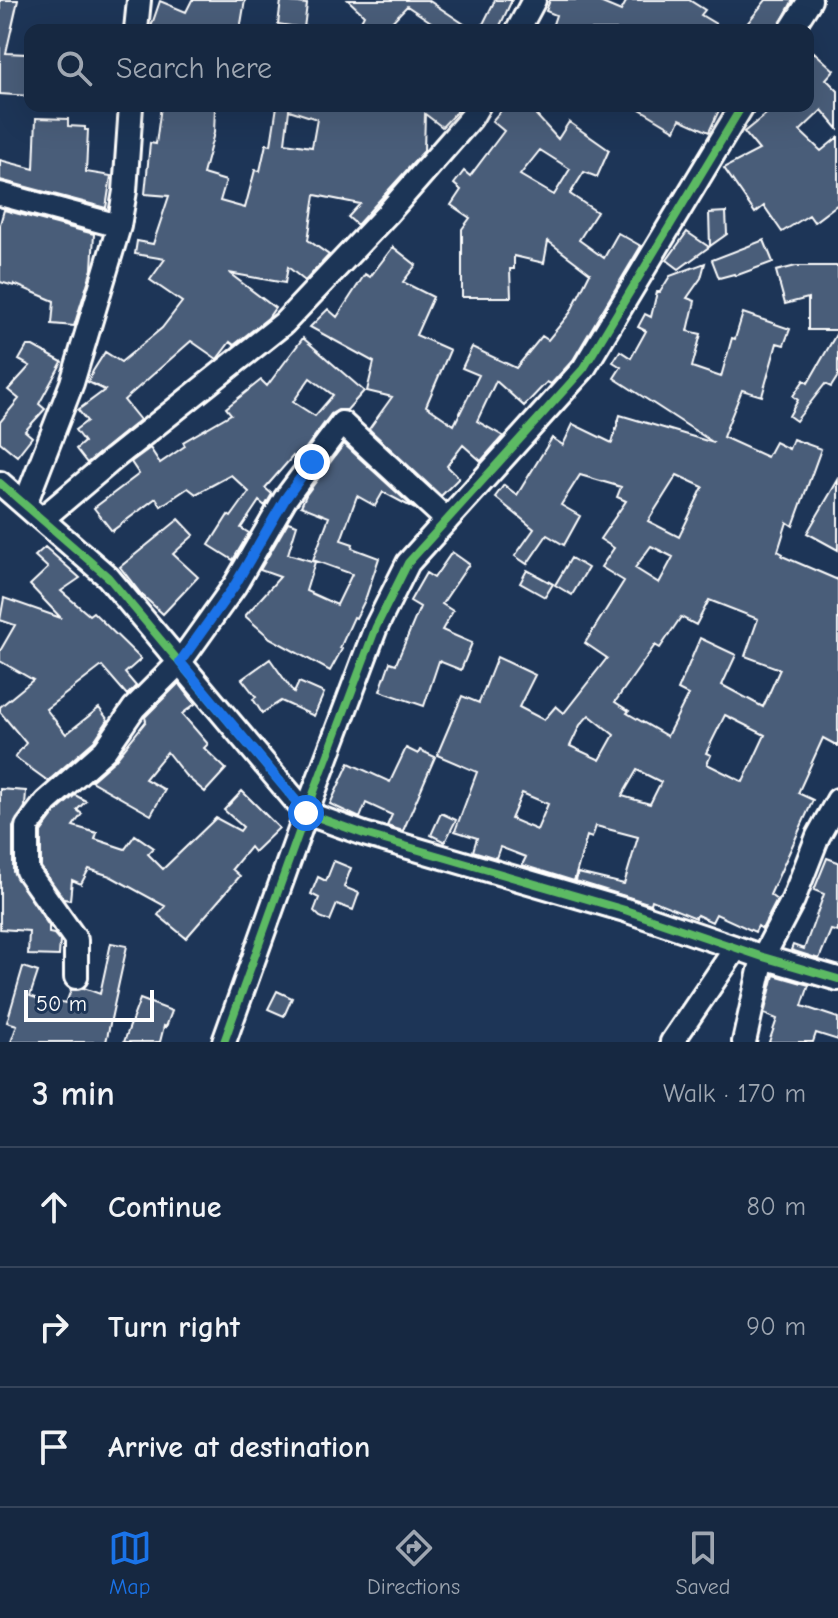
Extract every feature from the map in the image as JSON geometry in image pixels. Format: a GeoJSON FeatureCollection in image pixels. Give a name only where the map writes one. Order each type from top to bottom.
{"type":"FeatureCollection","features":[{"type":"Feature","properties":{"kind":"street"},"geometry":{"type":"LineString","coordinates":[[137,24],[139,0]]}},
{"type":"Feature","properties":{"kind":"street"},"geometry":{"type":"LineString","coordinates":[[521,24],[534,0]]}},
{"type":"Feature","properties":{"kind":"street"},"geometry":{"type":"LineString","coordinates":[[795,24],[810,0]]}},
{"type":"Feature","properties":{"kind":"street"},"geometry":{"type":"LineString","coordinates":[[34,512],[119,226],[125,191],[131,112]]}},
{"type":"Feature","properties":{"kind":"street"},"geometry":{"type":"LineString","coordinates":[[34,512],[284,323],[387,214],[474,112]]}},
{"type":"Feature","properties":{"kind":"street"},"geometry":{"type":"LineString","coordinates":[[224,1042],[376,627],[408,563],[584,368],[738,112]]}},
{"type":"Feature","properties":{"kind":"street"},"geometry":{"type":"LineString","coordinates":[[0,194],[119,226]]}},
{"type":"Feature","properties":{"kind":"street"},"geometry":{"type":"LineString","coordinates":[[76,977],[76,940],[27,871],[27,827],[46,802],[105,750],[134,708],[180,662],[235,585],[285,499],[342,423],[447,520]]}},
{"type":"Feature","properties":{"kind":"street"},"geometry":{"type":"LineString","coordinates":[[0,483],[108,577],[306,813],[364,834],[625,910],[838,979]]}},
{"type":"Feature","properties":{"kind":"street"},"geometry":{"type":"LineString","coordinates":[[744,1042],[763,957],[793,900],[818,836],[838,800]]}},
{"type":"Feature","properties":{"kind":"street"},"geometry":{"type":"LineString","coordinates":[[672,1042],[736,948]]}},
{"type":"Feature","properties":{"kind":"building"},"geometry":{"type":"Polygon","coordinates":[[[0,0],[18,0],[6,53],[24,54],[24,96],[0,94],[0,0]]]}},
{"type":"Feature","properties":{"kind":"building"},"geometry":{"type":"Polygon","coordinates":[[[192,0],[245,0],[241,24],[152,24],[160,1],[186,12],[192,0]]]}},
{"type":"Feature","properties":{"kind":"building"},"geometry":{"type":"Polygon","coordinates":[[[348,0],[428,0],[464,24],[434,24],[407,6],[390,24],[359,24],[364,15],[348,0]]]}},
{"type":"Feature","properties":{"kind":"building"},"geometry":{"type":"Polygon","coordinates":[[[495,0],[512,0],[501,24],[483,24],[495,0]]]}},
{"type":"Feature","properties":{"kind":"building"},"geometry":{"type":"Polygon","coordinates":[[[550,0],[595,0],[621,11],[627,0],[689,0],[705,10],[701,15],[716,24],[553,24],[556,15],[546,11],[550,0]]]}},
{"type":"Feature","properties":{"kind":"building"},"geometry":{"type":"Polygon","coordinates":[[[766,0],[793,0],[780,24],[747,24],[766,0]]]}},
{"type":"Feature","properties":{"kind":"building"},"geometry":{"type":"Polygon","coordinates":[[[281,1],[307,4],[304,24],[278,24],[281,1]]]}},
{"type":"Feature","properties":{"kind":"building"},"geometry":{"type":"Polygon","coordinates":[[[814,52],[834,70],[826,79],[838,91],[838,129],[822,110],[800,131],[821,151],[838,137],[838,204],[814,222],[809,215],[782,232],[764,206],[755,213],[724,168],[759,150],[744,132],[769,112],[814,112],[814,52]]]}},
{"type":"Feature","properties":{"kind":"building"},"geometry":{"type":"Polygon","coordinates":[[[160,112],[215,112],[214,133],[203,174],[226,181],[220,201],[245,208],[255,170],[260,171],[266,144],[271,145],[276,112],[289,112],[285,143],[312,147],[317,119],[295,112],[456,112],[442,127],[425,114],[424,151],[357,225],[348,217],[360,204],[315,195],[308,240],[329,255],[305,281],[288,267],[285,283],[229,273],[275,308],[268,318],[234,345],[230,342],[217,359],[191,341],[124,400],[140,420],[87,463],[76,449],[84,442],[75,430],[87,421],[78,410],[105,390],[88,382],[93,371],[105,352],[121,362],[162,328],[182,302],[150,280],[165,259],[135,254],[137,241],[153,244],[169,196],[145,194],[150,143],[156,144],[160,112]]]}},
{"type":"Feature","properties":{"kind":"building"},"geometry":{"type":"Polygon","coordinates":[[[500,112],[533,112],[558,139],[569,122],[609,150],[597,177],[584,172],[570,194],[597,212],[579,240],[604,258],[618,233],[641,246],[573,360],[551,384],[547,382],[524,406],[496,381],[477,421],[503,436],[481,461],[463,445],[447,466],[459,478],[441,496],[369,429],[392,397],[367,391],[374,362],[310,327],[328,309],[337,317],[365,274],[370,277],[393,247],[416,265],[403,282],[433,297],[416,335],[450,350],[426,406],[454,425],[479,375],[462,368],[472,347],[516,368],[542,336],[548,340],[570,313],[590,273],[548,241],[544,263],[514,256],[514,269],[510,269],[511,297],[462,297],[462,229],[470,218],[451,205],[461,190],[454,184],[464,171],[470,176],[504,131],[492,121],[500,112]],[[540,150],[520,175],[554,195],[570,169],[540,150]]]}},
{"type":"Feature","properties":{"kind":"building"},"geometry":{"type":"Polygon","coordinates":[[[645,112],[718,112],[709,132],[680,119],[675,130],[645,112]]]}},
{"type":"Feature","properties":{"kind":"building"},"geometry":{"type":"Polygon","coordinates":[[[36,118],[68,119],[68,126],[88,130],[86,172],[111,176],[106,208],[0,180],[0,160],[34,169],[36,118]]]}},
{"type":"Feature","properties":{"kind":"building"},"geometry":{"type":"Polygon","coordinates":[[[4,210],[94,234],[92,269],[74,326],[52,324],[54,301],[14,284],[0,282],[0,224],[4,210]]]}},
{"type":"Feature","properties":{"kind":"building"},"geometry":{"type":"Polygon","coordinates":[[[726,212],[727,234],[710,246],[709,213],[726,212]]]}},
{"type":"Feature","properties":{"kind":"building"},"geometry":{"type":"Polygon","coordinates":[[[687,232],[709,247],[679,269],[667,260],[687,232]]]}},
{"type":"Feature","properties":{"kind":"building"},"geometry":{"type":"Polygon","coordinates":[[[764,240],[773,262],[735,276],[719,278],[712,260],[764,240]]]}},
{"type":"Feature","properties":{"kind":"building"},"geometry":{"type":"Polygon","coordinates":[[[705,263],[701,278],[687,298],[695,301],[688,331],[701,334],[692,367],[721,377],[743,313],[790,329],[784,345],[777,343],[762,396],[742,390],[723,437],[767,457],[775,442],[789,449],[793,439],[821,449],[793,526],[787,522],[778,551],[782,556],[838,580],[838,746],[823,738],[798,793],[813,800],[770,895],[777,900],[762,929],[758,926],[755,932],[716,914],[712,922],[652,900],[651,904],[576,881],[578,873],[624,884],[638,837],[596,826],[592,838],[587,836],[574,881],[522,865],[526,857],[500,847],[496,858],[473,851],[477,838],[455,831],[477,772],[437,755],[462,696],[479,703],[497,657],[535,675],[519,707],[544,720],[556,706],[564,713],[607,658],[585,643],[624,581],[601,567],[614,548],[600,539],[626,501],[617,497],[621,487],[580,475],[561,505],[580,516],[564,545],[547,535],[527,564],[515,556],[534,529],[495,497],[504,485],[517,495],[552,438],[563,445],[573,424],[612,443],[620,415],[714,443],[614,378],[621,367],[613,362],[620,351],[631,358],[646,331],[638,327],[645,314],[651,317],[657,292],[670,276],[705,263]],[[677,475],[648,521],[679,537],[703,487],[677,475]],[[651,546],[635,568],[659,583],[673,557],[651,546]],[[709,600],[696,625],[681,617],[660,648],[655,645],[615,702],[629,711],[627,713],[667,736],[688,695],[678,690],[700,638],[736,655],[722,685],[763,707],[780,669],[745,656],[758,619],[709,600]],[[589,715],[580,725],[570,746],[600,760],[614,735],[589,715]],[[725,715],[706,753],[711,755],[707,764],[743,782],[765,735],[725,715]],[[637,770],[622,796],[650,804],[661,782],[637,770]],[[522,793],[511,819],[537,830],[548,804],[522,793]]]}},
{"type":"Feature","properties":{"kind":"building"},"geometry":{"type":"Polygon","coordinates":[[[796,266],[838,266],[838,330],[808,330],[808,298],[785,304],[776,271],[796,266]]]}},
{"type":"Feature","properties":{"kind":"building"},"geometry":{"type":"Polygon","coordinates":[[[838,331],[838,376],[831,387],[825,384],[796,421],[789,416],[798,400],[793,396],[804,380],[808,383],[838,331]]]}},
{"type":"Feature","properties":{"kind":"building"},"geometry":{"type":"Polygon","coordinates":[[[303,338],[364,391],[347,410],[331,414],[297,460],[293,456],[265,488],[272,494],[265,506],[259,501],[241,528],[249,533],[233,560],[209,545],[228,515],[231,517],[249,492],[231,475],[196,494],[188,488],[161,506],[156,498],[112,531],[94,508],[139,474],[131,462],[150,448],[160,463],[185,446],[183,442],[231,414],[226,408],[261,380],[267,386],[303,338]],[[310,378],[293,402],[315,416],[333,395],[310,378]]]}},
{"type":"Feature","properties":{"kind":"building"},"geometry":{"type":"Polygon","coordinates":[[[27,346],[33,346],[62,362],[39,404],[45,409],[25,431],[32,437],[17,456],[0,442],[0,422],[19,399],[8,390],[30,366],[19,360],[27,346]]]}},
{"type":"Feature","properties":{"kind":"building"},"geometry":{"type":"Polygon","coordinates":[[[344,444],[415,509],[383,492],[375,506],[357,496],[341,540],[353,544],[352,548],[379,558],[365,600],[330,671],[270,638],[245,616],[280,577],[260,570],[288,522],[297,525],[288,554],[315,562],[306,591],[337,605],[352,574],[313,560],[329,517],[301,506],[344,444]]]}},
{"type":"Feature","properties":{"kind":"building"},"geometry":{"type":"Polygon","coordinates":[[[838,480],[838,550],[807,533],[838,480]]]}},
{"type":"Feature","properties":{"kind":"building"},"geometry":{"type":"Polygon","coordinates":[[[179,519],[194,535],[173,554],[198,577],[163,614],[141,594],[120,567],[179,519]]]}},
{"type":"Feature","properties":{"kind":"building"},"geometry":{"type":"Polygon","coordinates":[[[45,547],[80,578],[61,591],[89,615],[93,612],[141,659],[125,673],[136,686],[127,695],[102,666],[46,709],[66,734],[99,708],[108,720],[94,741],[48,781],[15,757],[26,743],[0,712],[0,707],[33,680],[0,661],[0,651],[15,625],[0,620],[4,598],[61,618],[30,585],[48,568],[35,556],[45,547]]]}},
{"type":"Feature","properties":{"kind":"building"},"geometry":{"type":"Polygon","coordinates":[[[452,552],[469,564],[442,604],[453,611],[442,630],[472,643],[461,670],[439,661],[424,706],[380,691],[390,662],[396,664],[420,607],[410,601],[426,573],[434,578],[452,552]]]}},
{"type":"Feature","properties":{"kind":"building"},"geometry":{"type":"Polygon","coordinates":[[[571,558],[588,568],[572,595],[555,585],[571,558]]]}},
{"type":"Feature","properties":{"kind":"building"},"geometry":{"type":"Polygon","coordinates":[[[527,570],[553,584],[545,597],[520,583],[527,570]]]}},
{"type":"Feature","properties":{"kind":"building"},"geometry":{"type":"Polygon","coordinates":[[[270,659],[294,693],[299,682],[324,693],[314,716],[281,701],[262,713],[253,699],[256,697],[242,679],[270,659]]]}},
{"type":"Feature","properties":{"kind":"building"},"geometry":{"type":"Polygon","coordinates":[[[179,683],[195,704],[182,714],[208,744],[204,748],[226,769],[205,792],[185,775],[167,752],[145,779],[165,790],[151,815],[91,781],[115,760],[146,721],[145,717],[179,683]]]}},
{"type":"Feature","properties":{"kind":"building"},"geometry":{"type":"Polygon","coordinates":[[[406,748],[435,757],[403,831],[387,826],[392,815],[366,803],[360,818],[330,804],[349,763],[390,782],[406,748]]]}},
{"type":"Feature","properties":{"kind":"building"},"geometry":{"type":"Polygon","coordinates":[[[0,789],[26,791],[25,807],[13,827],[13,872],[49,926],[49,933],[60,941],[59,956],[28,955],[29,931],[0,929],[0,789]]]}},
{"type":"Feature","properties":{"kind":"building"},"geometry":{"type":"Polygon","coordinates":[[[242,791],[279,828],[254,852],[250,847],[232,869],[240,876],[186,938],[158,915],[165,906],[110,876],[89,869],[81,884],[72,880],[70,900],[64,899],[41,867],[41,832],[56,812],[75,795],[86,801],[77,810],[82,814],[73,826],[97,833],[95,839],[125,849],[135,835],[154,848],[148,854],[163,869],[216,818],[240,831],[243,827],[224,810],[242,791]]]}},
{"type":"Feature","properties":{"kind":"building"},"geometry":{"type":"Polygon","coordinates":[[[441,813],[456,820],[445,842],[431,835],[441,813]]]}},
{"type":"Feature","properties":{"kind":"building"},"geometry":{"type":"Polygon","coordinates":[[[827,858],[838,862],[838,932],[831,930],[819,959],[791,950],[793,945],[804,949],[824,894],[814,890],[827,858]]]}},
{"type":"Feature","properties":{"kind":"building"},"geometry":{"type":"Polygon","coordinates":[[[334,861],[351,868],[344,887],[359,893],[353,910],[337,904],[330,921],[314,911],[319,898],[311,894],[318,877],[326,881],[334,861]]]}},
{"type":"Feature","properties":{"kind":"building"},"geometry":{"type":"Polygon","coordinates":[[[111,943],[127,946],[106,1042],[11,1042],[17,1025],[7,1022],[23,967],[38,972],[30,996],[56,1005],[57,1001],[66,1003],[71,990],[84,988],[100,994],[111,943]]]}},
{"type":"Feature","properties":{"kind":"building"},"geometry":{"type":"Polygon","coordinates":[[[774,975],[809,985],[802,1006],[838,1018],[838,1040],[816,1033],[813,1042],[769,1042],[777,1019],[764,1014],[774,975]]]}},
{"type":"Feature","properties":{"kind":"building"},"geometry":{"type":"Polygon","coordinates":[[[277,991],[292,998],[284,1016],[268,1009],[277,991]]]}},
{"type":"Feature","properties":{"kind":"building"},"geometry":{"type":"Polygon","coordinates":[[[140,999],[172,1011],[160,1042],[124,1042],[140,999]]]}},
{"type":"Feature","properties":{"kind":"cycle path"},"geometry":{"type":"LineString","coordinates":[[224,1042],[376,627],[408,563],[584,368],[738,112]]}},
{"type":"Feature","properties":{"kind":"cycle path"},"geometry":{"type":"LineString","coordinates":[[0,483],[108,577],[306,813],[364,834],[625,910],[838,979]]}},
{"type":"Feature","properties":{"kind":"route"},"geometry":{"type":"LineString","coordinates":[[306,813],[180,662],[235,585],[285,499],[312,462]]}}]}
